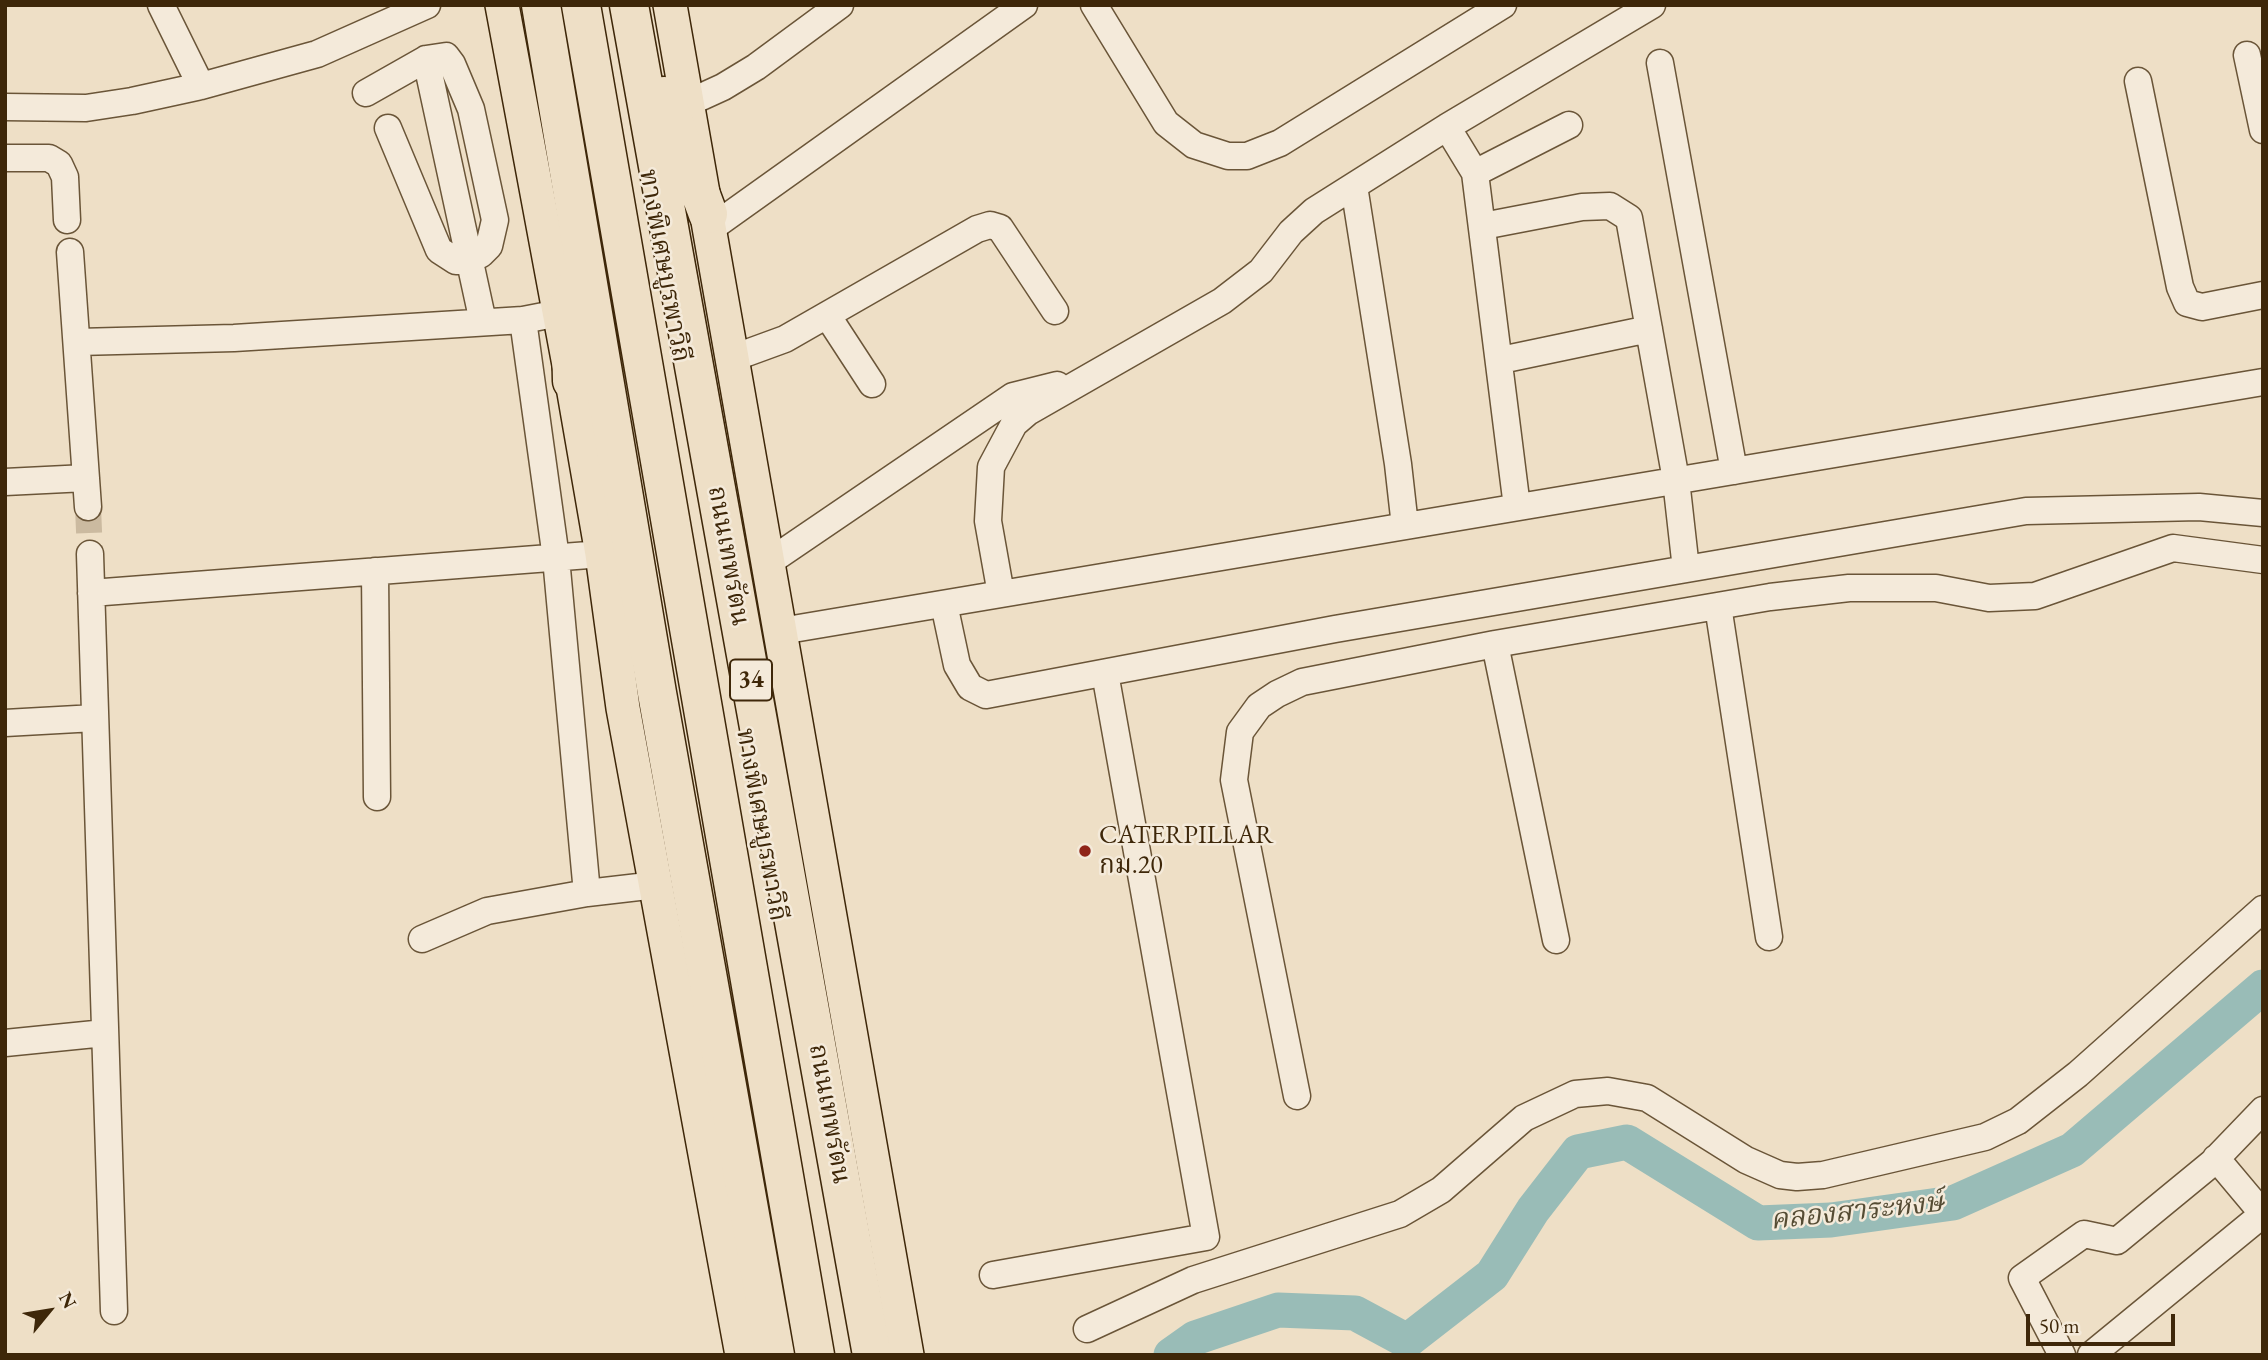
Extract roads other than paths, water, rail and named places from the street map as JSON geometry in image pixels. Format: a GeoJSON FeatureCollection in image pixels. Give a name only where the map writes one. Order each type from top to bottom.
{"type":"FeatureCollection","features":[{"type":"Feature","properties":{"kind":"highway"},"geometry":{"type":"LineString","coordinates":[[541,5],[659,706],[775,1355]]}},
{"type":"Feature","properties":{"kind":"highway","name":"ทางพิเศษบูรพาวิถี"},"geometry":{"type":"LineString","coordinates":[[581,5],[815,1355]]}},
{"type":"Feature","properties":{"kind":"highway","name":"ทางพิเศษบูรพาวิถี"},"geometry":{"type":"LineString","coordinates":[[619,5],[853,1355]]}},
{"type":"Feature","properties":{"kind":"highway"},"geometry":{"type":"LineString","coordinates":[[630,5],[709,221]]}},
{"type":"Feature","properties":{"kind":"highway","name":"ถนนเทพรัตน"},"geometry":{"type":"LineString","coordinates":[[630,5],[872,1355]]}},
{"type":"Feature","properties":{"kind":"highway"},"geometry":{"type":"LineString","coordinates":[[565,141],[572,381]]}},
{"type":"Feature","properties":{"kind":"main road"},"geometry":{"type":"LineString","coordinates":[[502,5],[602,554],[623,708],[742,1355]]}},
{"type":"Feature","properties":{"kind":"main road","name":"ถนนเทพรัตน"},"geometry":{"type":"LineString","coordinates":[[670,5],[907,1355]]}},
{"type":"Feature","properties":{"kind":"street"},"geometry":{"type":"LineString","coordinates":[[160,5],[201,86]]}},
{"type":"Feature","properties":{"kind":"street"},"geometry":{"type":"LineString","coordinates":[[5,107],[86,108],[132,102],[201,86],[317,54],[426,5]]}},
{"type":"Feature","properties":{"kind":"street"},"geometry":{"type":"LineString","coordinates":[[688,103],[756,68],[840,5]]}},
{"type":"Feature","properties":{"kind":"street"},"geometry":{"type":"LineString","coordinates":[[709,221],[1024,5]]}},
{"type":"Feature","properties":{"kind":"street"},"geometry":{"type":"LineString","coordinates":[[1094,5],[1166,122],[1194,145],[1247,156],[1280,143],[1503,5]]}},
{"type":"Feature","properties":{"kind":"street"},"geometry":{"type":"LineString","coordinates":[[1001,594],[988,521],[991,467],[1014,424],[1028,412],[1245,286],[1314,211],[1447,127],[1652,5]]}},
{"type":"Feature","properties":{"kind":"street"},"geometry":{"type":"LineString","coordinates":[[2247,55],[2263,130]]}},
{"type":"Feature","properties":{"kind":"street"},"geometry":{"type":"LineString","coordinates":[[366,93],[426,59],[446,56],[462,81],[495,220],[489,246],[470,260],[456,261],[439,250],[388,128]]}},
{"type":"Feature","properties":{"kind":"street"},"geometry":{"type":"LineString","coordinates":[[1660,63],[1734,471]]}},
{"type":"Feature","properties":{"kind":"street"},"geometry":{"type":"LineString","coordinates":[[2138,81],[2180,287],[2187,303],[2202,307],[2263,295]]}},
{"type":"Feature","properties":{"kind":"street"},"geometry":{"type":"LineString","coordinates":[[1475,173],[1569,125]]}},
{"type":"Feature","properties":{"kind":"street"},"geometry":{"type":"LineString","coordinates":[[1447,127],[1475,173],[1501,360],[1517,507]]}},
{"type":"Feature","properties":{"kind":"street"},"geometry":{"type":"LineString","coordinates":[[5,158],[49,158],[59,164],[65,177],[67,220]]}},
{"type":"Feature","properties":{"kind":"street"},"geometry":{"type":"LineString","coordinates":[[1354,186],[1398,464],[1405,526]]}},
{"type":"Feature","properties":{"kind":"street"},"geometry":{"type":"LineString","coordinates":[[1483,226],[1582,207],[1610,206],[1629,218],[1676,480],[1686,569]]}},
{"type":"Feature","properties":{"kind":"street"},"geometry":{"type":"LineString","coordinates":[[733,358],[785,339],[977,229],[990,225],[1000,228],[1055,311]]}},
{"type":"Feature","properties":{"kind":"street"},"geometry":{"type":"LineString","coordinates":[[70,252],[88,507]]}},
{"type":"Feature","properties":{"kind":"street"},"geometry":{"type":"LineString","coordinates":[[470,260],[483,322]]}},
{"type":"Feature","properties":{"kind":"street"},"geometry":{"type":"LineString","coordinates":[[78,342],[234,338],[523,320],[559,313]]}},
{"type":"Feature","properties":{"kind":"street"},"geometry":{"type":"LineString","coordinates":[[827,315],[872,384]]}},
{"type":"Feature","properties":{"kind":"street"},"geometry":{"type":"LineString","coordinates":[[523,320],[556,558],[587,893]]}},
{"type":"Feature","properties":{"kind":"street"},"geometry":{"type":"LineString","coordinates":[[1501,360],[1649,329]]}},
{"type":"Feature","properties":{"kind":"street"},"geometry":{"type":"LineString","coordinates":[[769,562],[1013,396],[1091,376]]}},
{"type":"Feature","properties":{"kind":"street"},"geometry":{"type":"LineString","coordinates":[[781,631],[2263,382]]}},
{"type":"Feature","properties":{"kind":"street"},"geometry":{"type":"LineString","coordinates":[[5,482],[86,478]]}},
{"type":"Feature","properties":{"kind":"street"},"geometry":{"type":"LineString","coordinates":[[944,604],[957,665],[970,687],[986,695],[1335,629],[2026,511],[2199,506],[2263,513]]}},
{"type":"Feature","properties":{"kind":"street"},"geometry":{"type":"LineString","coordinates":[[1297,1096],[1234,780],[1240,732],[1259,706],[1303,682],[1495,644],[1718,606],[1849,588],[1936,588],[1989,598],[2035,596],[2174,548],[2263,560]]}},
{"type":"Feature","properties":{"kind":"street"},"geometry":{"type":"LineString","coordinates":[[90,554],[114,1311]]}},
{"type":"Feature","properties":{"kind":"street"},"geometry":{"type":"LineString","coordinates":[[91,593],[602,554]]}},
{"type":"Feature","properties":{"kind":"street"},"geometry":{"type":"LineString","coordinates":[[375,571],[377,797]]}},
{"type":"Feature","properties":{"kind":"street"},"geometry":{"type":"LineString","coordinates":[[1718,606],[1769,937]]}},
{"type":"Feature","properties":{"kind":"street"},"geometry":{"type":"LineString","coordinates":[[1495,644],[1556,940]]}},
{"type":"Feature","properties":{"kind":"street"},"geometry":{"type":"LineString","coordinates":[[993,1275],[1206,1237],[1105,673]]}},
{"type":"Feature","properties":{"kind":"street"},"geometry":{"type":"LineString","coordinates":[[5,723],[95,718]]}},
{"type":"Feature","properties":{"kind":"street"},"geometry":{"type":"LineString","coordinates":[[422,939],[486,911],[587,893],[656,886]]}},
{"type":"Feature","properties":{"kind":"street"},"geometry":{"type":"LineString","coordinates":[[1087,1329],[1193,1280],[1400,1214],[1441,1190],[1524,1118],[1575,1094],[1608,1091],[1647,1098],[1746,1160],[1780,1175],[1797,1177],[1823,1175],[1985,1137],[2018,1121],[2078,1074],[2263,908]]}},
{"type":"Feature","properties":{"kind":"street"},"geometry":{"type":"LineString","coordinates":[[5,1043],[105,1033]]}},
{"type":"Feature","properties":{"kind":"street"},"geometry":{"type":"LineString","coordinates":[[2063,1355],[2022,1278],[2084,1234],[2117,1241],[2216,1158],[2263,1110]]}},
{"type":"Feature","properties":{"kind":"street"},"geometry":{"type":"LineString","coordinates":[[2091,1355],[2263,1214],[2216,1158]]}},
{"type":"Feature","properties":{"kind":"waterway","name":"คลองสาระหงษ์"},"geometry":{"type":"LineString","coordinates":[[1171,1355],[1195,1338],[1278,1310],[1355,1313],[1407,1341],[1492,1275],[1533,1210],[1578,1152],[1627,1142],[1758,1223],[1831,1220],[1953,1203],[2072,1150],[2263,987]]}},
{"type":"Feature","properties":{"kind":"tunnel"},"geometry":{"type":"LineString","coordinates":[[88,507],[90,554]]}},
{"type":"Feature","properties":{"kind":"place","name":"CATERPILLAR กม.20"},"geometry":{"type":"Point","coordinates":[1085,851]}}]}
